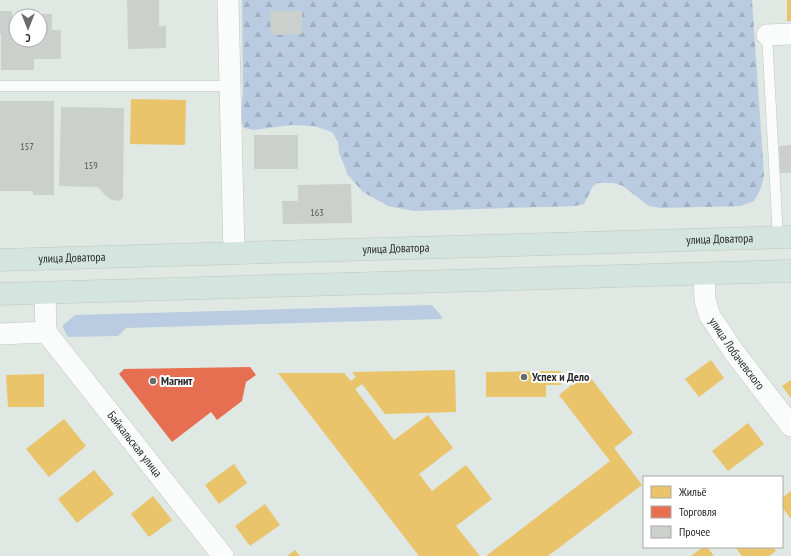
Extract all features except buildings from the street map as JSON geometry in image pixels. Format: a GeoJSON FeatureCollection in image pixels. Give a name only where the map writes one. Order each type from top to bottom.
{"type":"FeatureCollection","features":[{"type":"Feature","properties":{"kind":"main road","name":"улица Доватора"},"geometry":{"type":"LineString","coordinates":[[0,260],[784,237]]}},
{"type":"Feature","properties":{"kind":"main road"},"geometry":{"type":"LineString","coordinates":[[0,294],[791,271]]}},
{"type":"Feature","properties":{"kind":"street"},"geometry":{"type":"LineString","coordinates":[[228,0],[234,253]]}},
{"type":"Feature","properties":{"kind":"street"},"geometry":{"type":"LineString","coordinates":[[767,35],[791,34]]}},
{"type":"Feature","properties":{"kind":"street","name":"улица Лобачевского"},"geometry":{"type":"LineString","coordinates":[[704,273],[705,300],[710,316],[734,352],[791,426]]}},
{"type":"Feature","properties":{"kind":"street"},"geometry":{"type":"LineString","coordinates":[[0,334],[46,332],[46,292]]}},
{"type":"Feature","properties":{"kind":"street","name":"Байкальская улица"},"geometry":{"type":"LineString","coordinates":[[46,332],[223,556]]}},
{"type":"Feature","properties":{"kind":"lane"},"geometry":{"type":"LineString","coordinates":[[767,35],[784,237]]}},
{"type":"Feature","properties":{"kind":"lane"},"geometry":{"type":"LineString","coordinates":[[0,86],[230,86]]}},
{"type":"Feature","properties":{"kind":"green space"},"geometry":{"type":"Polygon","coordinates":[[[242,0],[752,0],[764,175],[761,188],[754,201],[741,206],[660,208],[649,206],[623,186],[614,183],[598,183],[593,186],[584,204],[575,206],[414,211],[388,206],[363,192],[348,175],[339,153],[338,142],[332,132],[314,126],[291,125],[254,130],[244,128],[241,120],[243,90],[242,0]]]}},
{"type":"Feature","properties":{"kind":"green space"},"geometry":{"type":"Polygon","coordinates":[[[432,305],[443,318],[126,328],[118,336],[68,337],[62,326],[75,315],[432,305]]]}},
{"type":"Feature","properties":{"kind":"place","name":"Успех и Дело"},"geometry":{"type":"Point","coordinates":[524,377]}},
{"type":"Feature","properties":{"kind":"place","name":"Магнит"},"geometry":{"type":"Point","coordinates":[153,381]}}]}
